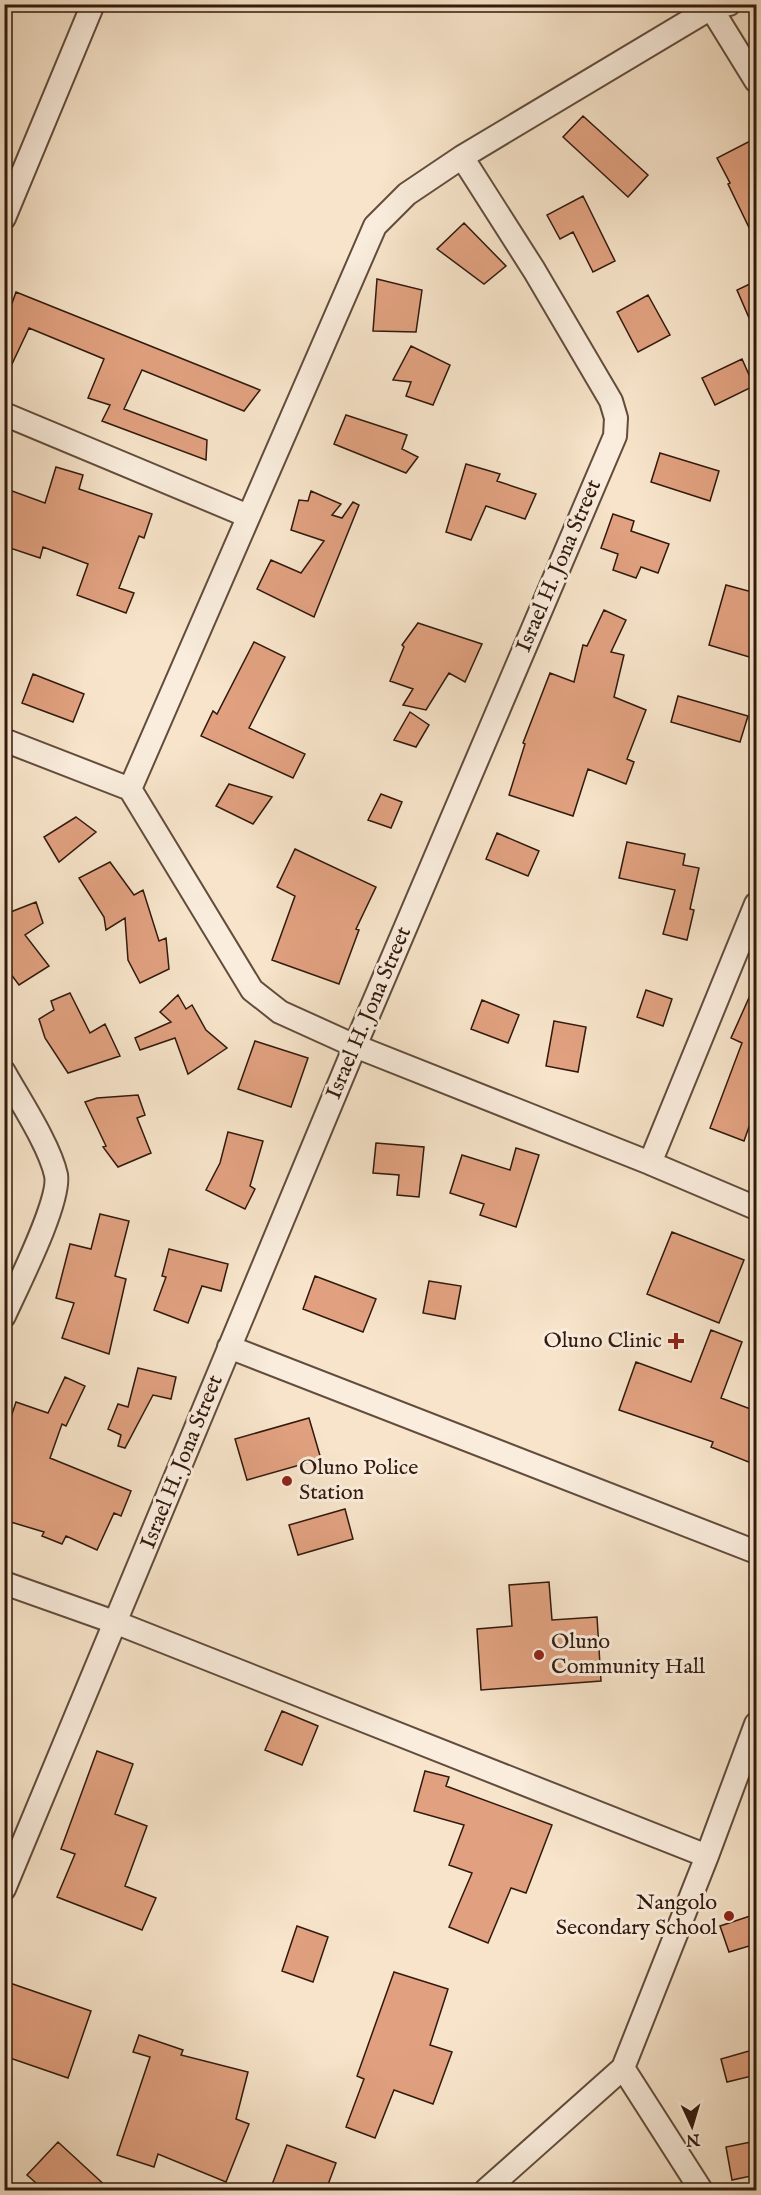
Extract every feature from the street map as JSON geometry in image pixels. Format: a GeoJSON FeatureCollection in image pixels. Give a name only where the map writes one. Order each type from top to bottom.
{"type":"FeatureCollection","features":[{"type":"Feature","properties":{"kind":"street"},"geometry":{"type":"LineString","coordinates":[[4,219],[93,4]]}},
{"type":"Feature","properties":{"kind":"street"},"geometry":{"type":"LineString","coordinates":[[130,789],[375,226],[407,194],[462,157],[720,6],[756,81]]}},
{"type":"Feature","properties":{"kind":"street","name":"Israel H. Jona Street"},"geometry":{"type":"LineString","coordinates":[[4,1889],[117,1623],[355,1046],[615,436],[616,418],[611,400],[534,270],[462,157]]}},
{"type":"Feature","properties":{"kind":"street"},"geometry":{"type":"LineString","coordinates":[[4,414],[248,516]]}},
{"type":"Feature","properties":{"kind":"street"},"geometry":{"type":"LineString","coordinates":[[4,740],[130,789],[252,990],[280,1012],[355,1046],[650,1163],[756,1208]]}},
{"type":"Feature","properties":{"kind":"street"},"geometry":{"type":"LineString","coordinates":[[650,1163],[756,904]]}},
{"type":"Feature","properties":{"kind":"street"},"geometry":{"type":"LineString","coordinates":[[4,1072],[47,1150],[56,1176],[55,1200],[4,1316]]}},
{"type":"Feature","properties":{"kind":"street"},"geometry":{"type":"LineString","coordinates":[[229,1347],[756,1552]]}},
{"type":"Feature","properties":{"kind":"street"},"geometry":{"type":"LineString","coordinates":[[4,1583],[117,1623],[707,1856]]}},
{"type":"Feature","properties":{"kind":"street"},"geometry":{"type":"LineString","coordinates":[[486,2190],[623,2068],[707,1856],[756,1724]]}},
{"type":"Feature","properties":{"kind":"street"},"geometry":{"type":"LineString","coordinates":[[623,2068],[701,2190]]}},
{"type":"Feature","properties":{"kind":"building"},"geometry":{"type":"Polygon","coordinates":[[[583,116],[648,175],[628,197],[563,137],[583,116]]]}},
{"type":"Feature","properties":{"kind":"building"},"geometry":{"type":"Polygon","coordinates":[[[756,138],[756,242],[717,158],[756,138]]]}},
{"type":"Feature","properties":{"kind":"building"},"geometry":{"type":"Polygon","coordinates":[[[583,196],[615,261],[593,272],[573,232],[560,239],[547,215],[583,196]]]}},
{"type":"Feature","properties":{"kind":"building"},"geometry":{"type":"Polygon","coordinates":[[[464,223],[506,266],[484,284],[437,249],[464,223]]]}},
{"type":"Feature","properties":{"kind":"building"},"geometry":{"type":"Polygon","coordinates":[[[377,279],[422,290],[416,332],[373,331],[377,279]]]}},
{"type":"Feature","properties":{"kind":"building"},"geometry":{"type":"Polygon","coordinates":[[[756,281],[756,334],[737,290],[756,281]]]}},
{"type":"Feature","properties":{"kind":"building"},"geometry":{"type":"Polygon","coordinates":[[[16,292],[260,390],[244,411],[142,370],[124,409],[207,440],[206,460],[102,421],[110,405],[88,398],[104,359],[29,328],[4,381],[4,326],[16,292]]]}},
{"type":"Feature","properties":{"kind":"building"},"geometry":{"type":"Polygon","coordinates":[[[648,295],[670,335],[638,352],[617,312],[648,295]]]}},
{"type":"Feature","properties":{"kind":"building"},"geometry":{"type":"Polygon","coordinates":[[[411,346],[450,365],[433,405],[406,396],[411,382],[393,380],[411,346]]]}},
{"type":"Feature","properties":{"kind":"building"},"geometry":{"type":"Polygon","coordinates":[[[742,359],[754,386],[715,405],[702,378],[742,359]]]}},
{"type":"Feature","properties":{"kind":"building"},"geometry":{"type":"Polygon","coordinates":[[[346,415],[407,435],[402,449],[418,457],[406,473],[334,444],[346,415]]]}},
{"type":"Feature","properties":{"kind":"building"},"geometry":{"type":"Polygon","coordinates":[[[660,453],[719,471],[710,501],[651,482],[660,453]]]}},
{"type":"Feature","properties":{"kind":"building"},"geometry":{"type":"Polygon","coordinates":[[[466,464],[500,474],[497,481],[536,494],[525,519],[486,506],[471,540],[446,532],[466,464]]]}},
{"type":"Feature","properties":{"kind":"building"},"geometry":{"type":"Polygon","coordinates":[[[56,467],[83,475],[79,489],[152,514],[144,538],[139,536],[119,588],[134,593],[126,613],[77,595],[88,564],[43,547],[40,558],[4,546],[4,488],[45,503],[56,467]]]}},
{"type":"Feature","properties":{"kind":"building"},"geometry":{"type":"Polygon","coordinates":[[[311,491],[341,504],[332,515],[342,518],[353,502],[359,505],[314,617],[257,589],[271,560],[301,573],[324,541],[291,530],[299,500],[308,501],[311,491]]]}},
{"type":"Feature","properties":{"kind":"building"},"geometry":{"type":"Polygon","coordinates":[[[613,514],[634,521],[631,531],[669,544],[658,573],[641,567],[636,578],[613,570],[618,554],[601,548],[613,514]]]}},
{"type":"Feature","properties":{"kind":"building"},"geometry":{"type":"Polygon","coordinates":[[[726,585],[756,593],[756,659],[709,645],[726,585]]]}},
{"type":"Feature","properties":{"kind":"building"},"geometry":{"type":"Polygon","coordinates":[[[604,610],[626,620],[611,652],[624,655],[614,697],[646,710],[627,759],[634,762],[626,784],[588,769],[573,816],[509,795],[525,744],[523,743],[550,673],[574,682],[583,645],[587,646],[604,610]]]}},
{"type":"Feature","properties":{"kind":"building"},"geometry":{"type":"Polygon","coordinates":[[[418,623],[482,644],[465,682],[449,673],[426,710],[403,705],[413,689],[390,681],[404,647],[402,645],[418,623]]]}},
{"type":"Feature","properties":{"kind":"building"},"geometry":{"type":"Polygon","coordinates":[[[254,642],[285,657],[249,728],[305,754],[293,778],[201,736],[213,711],[217,714],[254,642]]]}},
{"type":"Feature","properties":{"kind":"building"},"geometry":{"type":"Polygon","coordinates":[[[33,674],[84,694],[73,722],[22,703],[33,674]]]}},
{"type":"Feature","properties":{"kind":"building"},"geometry":{"type":"Polygon","coordinates":[[[678,696],[748,716],[740,742],[671,722],[678,696]]]}},
{"type":"Feature","properties":{"kind":"building"},"geometry":{"type":"Polygon","coordinates":[[[410,712],[429,725],[416,747],[394,740],[410,712]]]}},
{"type":"Feature","properties":{"kind":"building"},"geometry":{"type":"Polygon","coordinates":[[[229,784],[272,797],[253,824],[216,806],[229,784]]]}},
{"type":"Feature","properties":{"kind":"building"},"geometry":{"type":"Polygon","coordinates":[[[381,794],[402,802],[391,828],[368,820],[381,794]]]}},
{"type":"Feature","properties":{"kind":"building"},"geometry":{"type":"Polygon","coordinates":[[[76,817],[96,832],[59,862],[44,837],[76,817]]]}},
{"type":"Feature","properties":{"kind":"building"},"geometry":{"type":"Polygon","coordinates":[[[497,833],[539,851],[528,876],[486,859],[497,833]]]}},
{"type":"Feature","properties":{"kind":"building"},"geometry":{"type":"Polygon","coordinates":[[[627,842],[685,854],[683,865],[699,868],[690,909],[694,910],[687,940],[663,934],[675,890],[619,878],[627,842]]]}},
{"type":"Feature","properties":{"kind":"building"},"geometry":{"type":"Polygon","coordinates":[[[295,849],[376,887],[356,929],[359,930],[339,984],[272,960],[295,896],[277,887],[295,849]]]}},
{"type":"Feature","properties":{"kind":"building"},"geometry":{"type":"Polygon","coordinates":[[[110,862],[134,895],[143,890],[159,941],[166,938],[169,969],[140,983],[128,960],[125,918],[106,930],[104,917],[79,878],[110,862]]]}},
{"type":"Feature","properties":{"kind":"building"},"geometry":{"type":"Polygon","coordinates":[[[36,902],[43,923],[25,935],[49,966],[19,985],[4,965],[4,908],[8,913],[36,902]]]}},
{"type":"Feature","properties":{"kind":"building"},"geometry":{"type":"Polygon","coordinates":[[[756,982],[756,1107],[744,1141],[710,1128],[742,1043],[731,1038],[756,982]]]}},
{"type":"Feature","properties":{"kind":"building"},"geometry":{"type":"Polygon","coordinates":[[[646,990],[672,999],[663,1026],[637,1017],[646,990]]]}},
{"type":"Feature","properties":{"kind":"building"},"geometry":{"type":"Polygon","coordinates":[[[70,993],[90,1033],[105,1024],[120,1056],[68,1073],[45,1038],[39,1019],[54,1010],[51,1001],[70,993]]]}},
{"type":"Feature","properties":{"kind":"building"},"geometry":{"type":"Polygon","coordinates":[[[178,995],[186,1009],[192,1005],[206,1030],[227,1048],[188,1074],[175,1038],[140,1050],[135,1038],[171,1022],[160,1012],[178,995]]]}},
{"type":"Feature","properties":{"kind":"building"},"geometry":{"type":"Polygon","coordinates":[[[482,1000],[519,1015],[508,1043],[471,1029],[482,1000]]]}},
{"type":"Feature","properties":{"kind":"building"},"geometry":{"type":"Polygon","coordinates":[[[554,1021],[586,1027],[578,1072],[546,1066],[554,1021]]]}},
{"type":"Feature","properties":{"kind":"building"},"geometry":{"type":"Polygon","coordinates":[[[255,1041],[308,1058],[291,1107],[238,1089],[255,1041]]]}},
{"type":"Feature","properties":{"kind":"building"},"geometry":{"type":"Polygon","coordinates":[[[138,1095],[145,1115],[137,1118],[151,1153],[118,1167],[103,1147],[106,1146],[85,1102],[97,1098],[138,1095]]]}},
{"type":"Feature","properties":{"kind":"building"},"geometry":{"type":"Polygon","coordinates":[[[228,1132],[263,1141],[250,1186],[255,1189],[245,1209],[206,1190],[220,1163],[228,1132]]]}},
{"type":"Feature","properties":{"kind":"building"},"geometry":{"type":"Polygon","coordinates":[[[376,1143],[424,1147],[419,1197],[397,1195],[399,1175],[373,1173],[376,1143]]]}},
{"type":"Feature","properties":{"kind":"building"},"geometry":{"type":"Polygon","coordinates":[[[516,1148],[539,1155],[516,1227],[480,1215],[484,1204],[450,1193],[462,1155],[510,1170],[516,1148]]]}},
{"type":"Feature","properties":{"kind":"building"},"geometry":{"type":"Polygon","coordinates":[[[100,1214],[129,1221],[115,1276],[126,1279],[109,1354],[62,1338],[74,1303],[56,1298],[70,1244],[91,1249],[100,1214]]]}},
{"type":"Feature","properties":{"kind":"building"},"geometry":{"type":"Polygon","coordinates":[[[672,1232],[744,1260],[719,1323],[647,1294],[672,1232]]]}},
{"type":"Feature","properties":{"kind":"building"},"geometry":{"type":"Polygon","coordinates":[[[169,1249],[228,1264],[221,1291],[202,1286],[188,1323],[154,1310],[166,1277],[162,1276],[169,1249]]]}},
{"type":"Feature","properties":{"kind":"building"},"geometry":{"type":"Polygon","coordinates":[[[315,1276],[376,1299],[363,1332],[303,1309],[315,1276]]]}},
{"type":"Feature","properties":{"kind":"building"},"geometry":{"type":"Polygon","coordinates":[[[429,1281],[461,1286],[455,1319],[423,1313],[429,1281]]]}},
{"type":"Feature","properties":{"kind":"building"},"geometry":{"type":"Polygon","coordinates":[[[711,1330],[742,1342],[721,1398],[756,1411],[756,1465],[711,1447],[713,1442],[619,1410],[636,1362],[691,1382],[711,1330]]]}},
{"type":"Feature","properties":{"kind":"building"},"geometry":{"type":"Polygon","coordinates":[[[138,1368],[176,1377],[171,1399],[153,1395],[125,1448],[118,1446],[121,1435],[108,1429],[118,1404],[128,1407],[138,1368]]]}},
{"type":"Feature","properties":{"kind":"building"},"geometry":{"type":"Polygon","coordinates":[[[65,1377],[85,1386],[66,1426],[62,1424],[50,1458],[131,1491],[121,1516],[114,1513],[97,1550],[66,1536],[62,1544],[42,1536],[44,1532],[4,1520],[4,1422],[9,1423],[16,1402],[48,1413],[65,1377]]]}},
{"type":"Feature","properties":{"kind":"building"},"geometry":{"type":"Polygon","coordinates":[[[309,1418],[321,1459],[247,1480],[235,1439],[309,1418]]]}},
{"type":"Feature","properties":{"kind":"building"},"geometry":{"type":"Polygon","coordinates":[[[345,1509],[353,1539],[298,1555],[289,1525],[345,1509]]]}},
{"type":"Feature","properties":{"kind":"building","name":"Oluno Community Hall"},"geometry":{"type":"Polygon","coordinates":[[[549,1582],[552,1620],[597,1617],[601,1681],[481,1690],[477,1629],[512,1626],[509,1585],[549,1582]]]}},
{"type":"Feature","properties":{"kind":"building"},"geometry":{"type":"Polygon","coordinates":[[[282,1711],[318,1726],[302,1765],[265,1750],[282,1711]]]}},
{"type":"Feature","properties":{"kind":"building"},"geometry":{"type":"Polygon","coordinates":[[[97,1751],[133,1764],[115,1814],[147,1826],[125,1886],[156,1898],[142,1930],[57,1897],[75,1854],[61,1849],[97,1751]]]}},
{"type":"Feature","properties":{"kind":"building"},"geometry":{"type":"Polygon","coordinates":[[[425,1771],[449,1777],[446,1786],[552,1825],[526,1893],[511,1888],[488,1943],[449,1927],[472,1873],[449,1865],[464,1825],[414,1811],[425,1771]]]}},
{"type":"Feature","properties":{"kind":"building"},"geometry":{"type":"Polygon","coordinates":[[[756,1914],[756,1944],[729,1952],[720,1926],[756,1914]]]}},
{"type":"Feature","properties":{"kind":"building"},"geometry":{"type":"Polygon","coordinates":[[[297,1926],[328,1937],[313,1982],[282,1971],[297,1926]]]}},
{"type":"Feature","properties":{"kind":"building"},"geometry":{"type":"Polygon","coordinates":[[[394,1972],[448,1989],[430,2045],[452,2052],[433,2104],[394,2090],[375,2138],[346,2127],[364,2079],[357,2076],[394,1972]]]}},
{"type":"Feature","properties":{"kind":"building"},"geometry":{"type":"Polygon","coordinates":[[[4,1981],[91,2011],[68,2078],[4,2056],[4,1981]]]}},
{"type":"Feature","properties":{"kind":"building"},"geometry":{"type":"Polygon","coordinates":[[[139,2035],[183,2050],[181,2055],[248,2072],[236,2119],[249,2124],[226,2182],[158,2154],[154,2167],[117,2155],[150,2057],[133,2052],[139,2035]]]}},
{"type":"Feature","properties":{"kind":"building"},"geometry":{"type":"Polygon","coordinates":[[[756,2049],[756,2075],[727,2082],[721,2059],[756,2049]]]}},
{"type":"Feature","properties":{"kind":"building"},"geometry":{"type":"Polygon","coordinates":[[[756,2141],[756,2175],[732,2180],[726,2147],[756,2141]]]}},
{"type":"Feature","properties":{"kind":"building"},"geometry":{"type":"Polygon","coordinates":[[[58,2142],[110,2190],[44,2190],[27,2175],[58,2142]]]}},
{"type":"Feature","properties":{"kind":"building"},"geometry":{"type":"Polygon","coordinates":[[[287,2145],[336,2163],[326,2190],[270,2190],[287,2145]]]}},
{"type":"Feature","properties":{"kind":"place","name":"Oluno Clinic"},"geometry":{"type":"Point","coordinates":[676,1341]}},
{"type":"Feature","properties":{"kind":"place","name":"Oluno Police Station"},"geometry":{"type":"Point","coordinates":[287,1481]}},
{"type":"Feature","properties":{"kind":"place","name":"Oluno Community Hall"},"geometry":{"type":"Point","coordinates":[539,1655]}},
{"type":"Feature","properties":{"kind":"place","name":"Nangolo Secondary School"},"geometry":{"type":"Point","coordinates":[729,1916]}}]}
